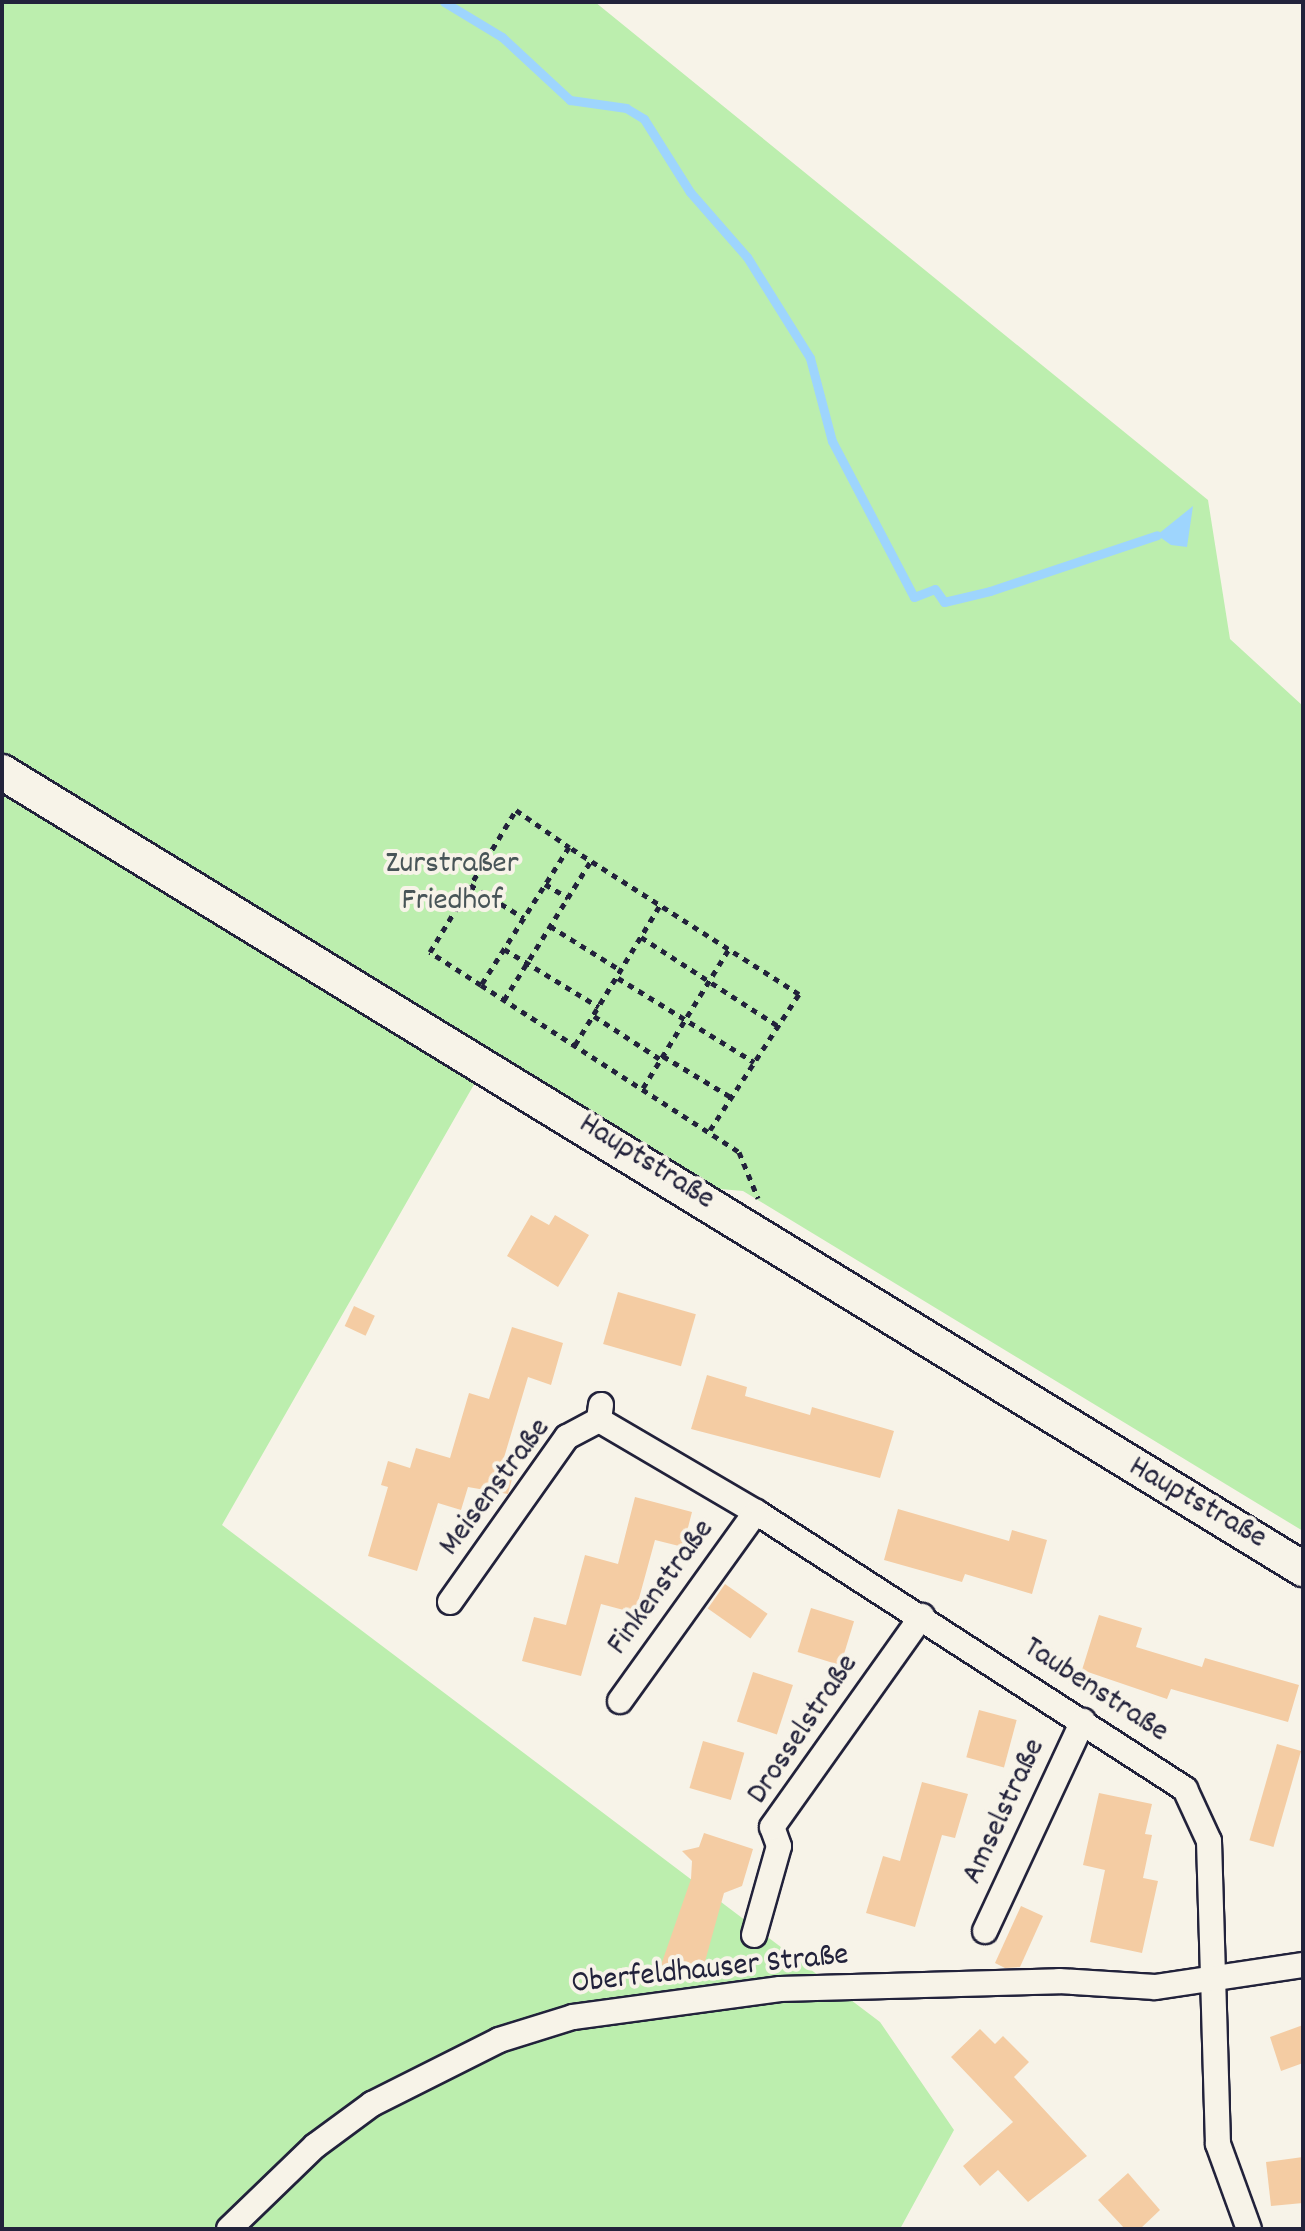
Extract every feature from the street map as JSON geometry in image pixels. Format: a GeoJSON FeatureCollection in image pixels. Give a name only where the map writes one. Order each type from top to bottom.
{"type":"FeatureCollection","features":[{"type":"Feature","properties":{"kind":"main road","name":"Hauptstraße"},"geometry":{"type":"LineString","coordinates":[[2,772],[685,1186],[1174,1493],[1298,1563]]}},
{"type":"Feature","properties":{"kind":"street","name":"Taubenstraße"},"geometry":{"type":"LineString","coordinates":[[600,1412],[922,1616],[1185,1789],[1209,1841],[1218,2144],[1249,2229]]}},
{"type":"Feature","properties":{"kind":"street","name":"Meisenstraße"},"geometry":{"type":"LineString","coordinates":[[450,1602],[567,1437],[600,1412]]}},
{"type":"Feature","properties":{"kind":"street","name":"Finkenstraße"},"geometry":{"type":"LineString","coordinates":[[620,1701],[756,1512]]}},
{"type":"Feature","properties":{"kind":"street","name":"Drosselstraße"},"geometry":{"type":"LineString","coordinates":[[754,1935],[779,1846],[772,1827],[922,1616]]}},
{"type":"Feature","properties":{"kind":"street","name":"Amselstraße"},"geometry":{"type":"LineString","coordinates":[[985,1931],[1083,1721]]}},
{"type":"Feature","properties":{"kind":"street","name":"Oberfeldhauser Straße"},"geometry":{"type":"LineString","coordinates":[[229,2229],[315,2146],[372,2104],[499,2040],[573,2017],[780,1989],[1059,1981],[1155,1987],[1303,1965]]}},
{"type":"Feature","properties":{"kind":"path"},"geometry":{"type":"LineString","coordinates":[[710,1130],[799,994],[516,810],[430,952],[710,1130],[739,1152],[760,1202]]}},
{"type":"Feature","properties":{"kind":"path"},"geometry":{"type":"LineString","coordinates":[[481,985],[569,847]]}},
{"type":"Feature","properties":{"kind":"path"},"geometry":{"type":"LineString","coordinates":[[504,1000],[591,861]]}},
{"type":"Feature","properties":{"kind":"path"},"geometry":{"type":"LineString","coordinates":[[545,884],[568,898]]}},
{"type":"Feature","properties":{"kind":"path"},"geometry":{"type":"LineString","coordinates":[[470,885],[524,918]]}},
{"type":"Feature","properties":{"kind":"path"},"geometry":{"type":"LineString","coordinates":[[575,1045],[660,905]]}},
{"type":"Feature","properties":{"kind":"path"},"geometry":{"type":"LineString","coordinates":[[550,926],[622,971]]}},
{"type":"Feature","properties":{"kind":"path"},"geometry":{"type":"LineString","coordinates":[[641,937],[778,1026]]}},
{"type":"Feature","properties":{"kind":"path"},"geometry":{"type":"LineString","coordinates":[[504,949],[599,1007]]}},
{"type":"Feature","properties":{"kind":"path"},"geometry":{"type":"LineString","coordinates":[[643,1088],[729,949]]}},
{"type":"Feature","properties":{"kind":"path"},"geometry":{"type":"LineString","coordinates":[[618,978],[754,1062]]}},
{"type":"Feature","properties":{"kind":"path"},"geometry":{"type":"LineString","coordinates":[[594,1016],[731,1097]]}},
{"type":"Feature","properties":{"kind":"green space","name":"Zurstraßer Friedhof"},"geometry":{"type":"Polygon","coordinates":[[[2,2],[595,2],[1208,500],[1230,639],[1303,706],[1303,1531],[743,1191],[685,1186],[476,1081],[222,1525],[880,2022],[954,2130],[900,2229],[2,2229],[2,2]]]}},
{"type":"Feature","properties":{"kind":"water"},"geometry":{"type":"Polygon","coordinates":[[[1193,506],[1187,547],[1171,545],[1157,535],[1193,506]]]}},
{"type":"Feature","properties":{"kind":"building"},"geometry":{"type":"Polygon","coordinates":[[[531,1215],[549,1225],[555,1215],[589,1235],[558,1287],[507,1256],[531,1215]]]}},
{"type":"Feature","properties":{"kind":"building"},"geometry":{"type":"Polygon","coordinates":[[[618,1292],[696,1314],[681,1366],[603,1344],[618,1292]]]}},
{"type":"Feature","properties":{"kind":"building"},"geometry":{"type":"Polygon","coordinates":[[[354,1306],[375,1316],[366,1336],[345,1326],[354,1306]]]}},
{"type":"Feature","properties":{"kind":"building"},"geometry":{"type":"Polygon","coordinates":[[[512,1327],[563,1343],[551,1385],[528,1377],[500,1471],[513,1475],[508,1494],[468,1487],[461,1510],[438,1503],[417,1571],[368,1556],[388,1487],[381,1485],[388,1461],[410,1468],[416,1448],[450,1458],[469,1393],[489,1399],[512,1327]]]}},
{"type":"Feature","properties":{"kind":"building"},"geometry":{"type":"Polygon","coordinates":[[[707,1375],[747,1387],[745,1396],[810,1415],[812,1407],[894,1431],[880,1478],[691,1429],[707,1375]]]}},
{"type":"Feature","properties":{"kind":"building"},"geometry":{"type":"Polygon","coordinates":[[[635,1497],[692,1512],[683,1547],[655,1540],[635,1613],[601,1604],[581,1676],[522,1661],[534,1617],[566,1625],[585,1555],[618,1564],[635,1497]]]}},
{"type":"Feature","properties":{"kind":"building"},"geometry":{"type":"Polygon","coordinates":[[[898,1509],[1009,1541],[1012,1530],[1047,1540],[1032,1594],[965,1574],[962,1582],[884,1560],[898,1509]]]}},
{"type":"Feature","properties":{"kind":"building"},"geometry":{"type":"Polygon","coordinates":[[[725,1584],[768,1614],[750,1638],[708,1609],[725,1584]]]}},
{"type":"Feature","properties":{"kind":"building"},"geometry":{"type":"Polygon","coordinates":[[[811,1608],[854,1621],[841,1665],[798,1652],[811,1608]]]}},
{"type":"Feature","properties":{"kind":"building"},"geometry":{"type":"Polygon","coordinates":[[[1099,1615],[1142,1628],[1136,1647],[1202,1667],[1205,1658],[1299,1685],[1288,1722],[1171,1689],[1167,1699],[1082,1670],[1099,1615]]]}},
{"type":"Feature","properties":{"kind":"building"},"geometry":{"type":"Polygon","coordinates":[[[753,1672],[793,1685],[777,1734],[737,1721],[753,1672]]]}},
{"type":"Feature","properties":{"kind":"building"},"geometry":{"type":"Polygon","coordinates":[[[979,1710],[1017,1720],[1004,1767],[966,1757],[979,1710]]]}},
{"type":"Feature","properties":{"kind":"building"},"geometry":{"type":"Polygon","coordinates":[[[703,1741],[744,1753],[731,1800],[689,1788],[703,1741]]]}},
{"type":"Feature","properties":{"kind":"building"},"geometry":{"type":"Polygon","coordinates":[[[1277,1744],[1301,1751],[1273,1847],[1249,1840],[1277,1744]]]}},
{"type":"Feature","properties":{"kind":"building"},"geometry":{"type":"Polygon","coordinates":[[[922,1782],[968,1794],[955,1838],[942,1835],[915,1927],[866,1913],[883,1856],[900,1861],[922,1782]]]}},
{"type":"Feature","properties":{"kind":"building"},"geometry":{"type":"Polygon","coordinates":[[[1099,1793],[1152,1804],[1145,1834],[1152,1835],[1143,1878],[1158,1881],[1142,1953],[1090,1942],[1105,1870],[1083,1865],[1099,1793]]]}},
{"type":"Feature","properties":{"kind":"building"},"geometry":{"type":"Polygon","coordinates":[[[704,1833],[753,1849],[742,1886],[724,1893],[701,1976],[661,1965],[691,1879],[692,1861],[682,1851],[699,1847],[704,1833]]]}},
{"type":"Feature","properties":{"kind":"building"},"geometry":{"type":"Polygon","coordinates":[[[1021,1906],[1043,1916],[1020,1967],[1005,1968],[995,1963],[1021,1906]]]}},
{"type":"Feature","properties":{"kind":"building"},"geometry":{"type":"Polygon","coordinates":[[[1303,2025],[1303,2063],[1281,2071],[1270,2037],[1303,2025]]]}},
{"type":"Feature","properties":{"kind":"building"},"geometry":{"type":"Polygon","coordinates":[[[980,2029],[995,2044],[1003,2036],[1029,2062],[1014,2077],[1087,2156],[1028,2202],[998,2170],[980,2186],[963,2166],[1013,2122],[951,2057],[980,2029]]]}},
{"type":"Feature","properties":{"kind":"building"},"geometry":{"type":"Polygon","coordinates":[[[1303,2157],[1303,2203],[1271,2206],[1266,2162],[1303,2157]]]}},
{"type":"Feature","properties":{"kind":"building"},"geometry":{"type":"Polygon","coordinates":[[[1128,2173],[1160,2210],[1140,2229],[1125,2229],[1098,2200],[1128,2173]]]}},
{"type":"Feature","properties":{"kind":"waterway"},"geometry":{"type":"LineString","coordinates":[[444,2],[502,37],[570,100],[626,108],[644,119],[690,192],[747,257],[810,358],[832,441],[914,597],[935,589],[944,602],[990,591],[1157,535]]}}]}
